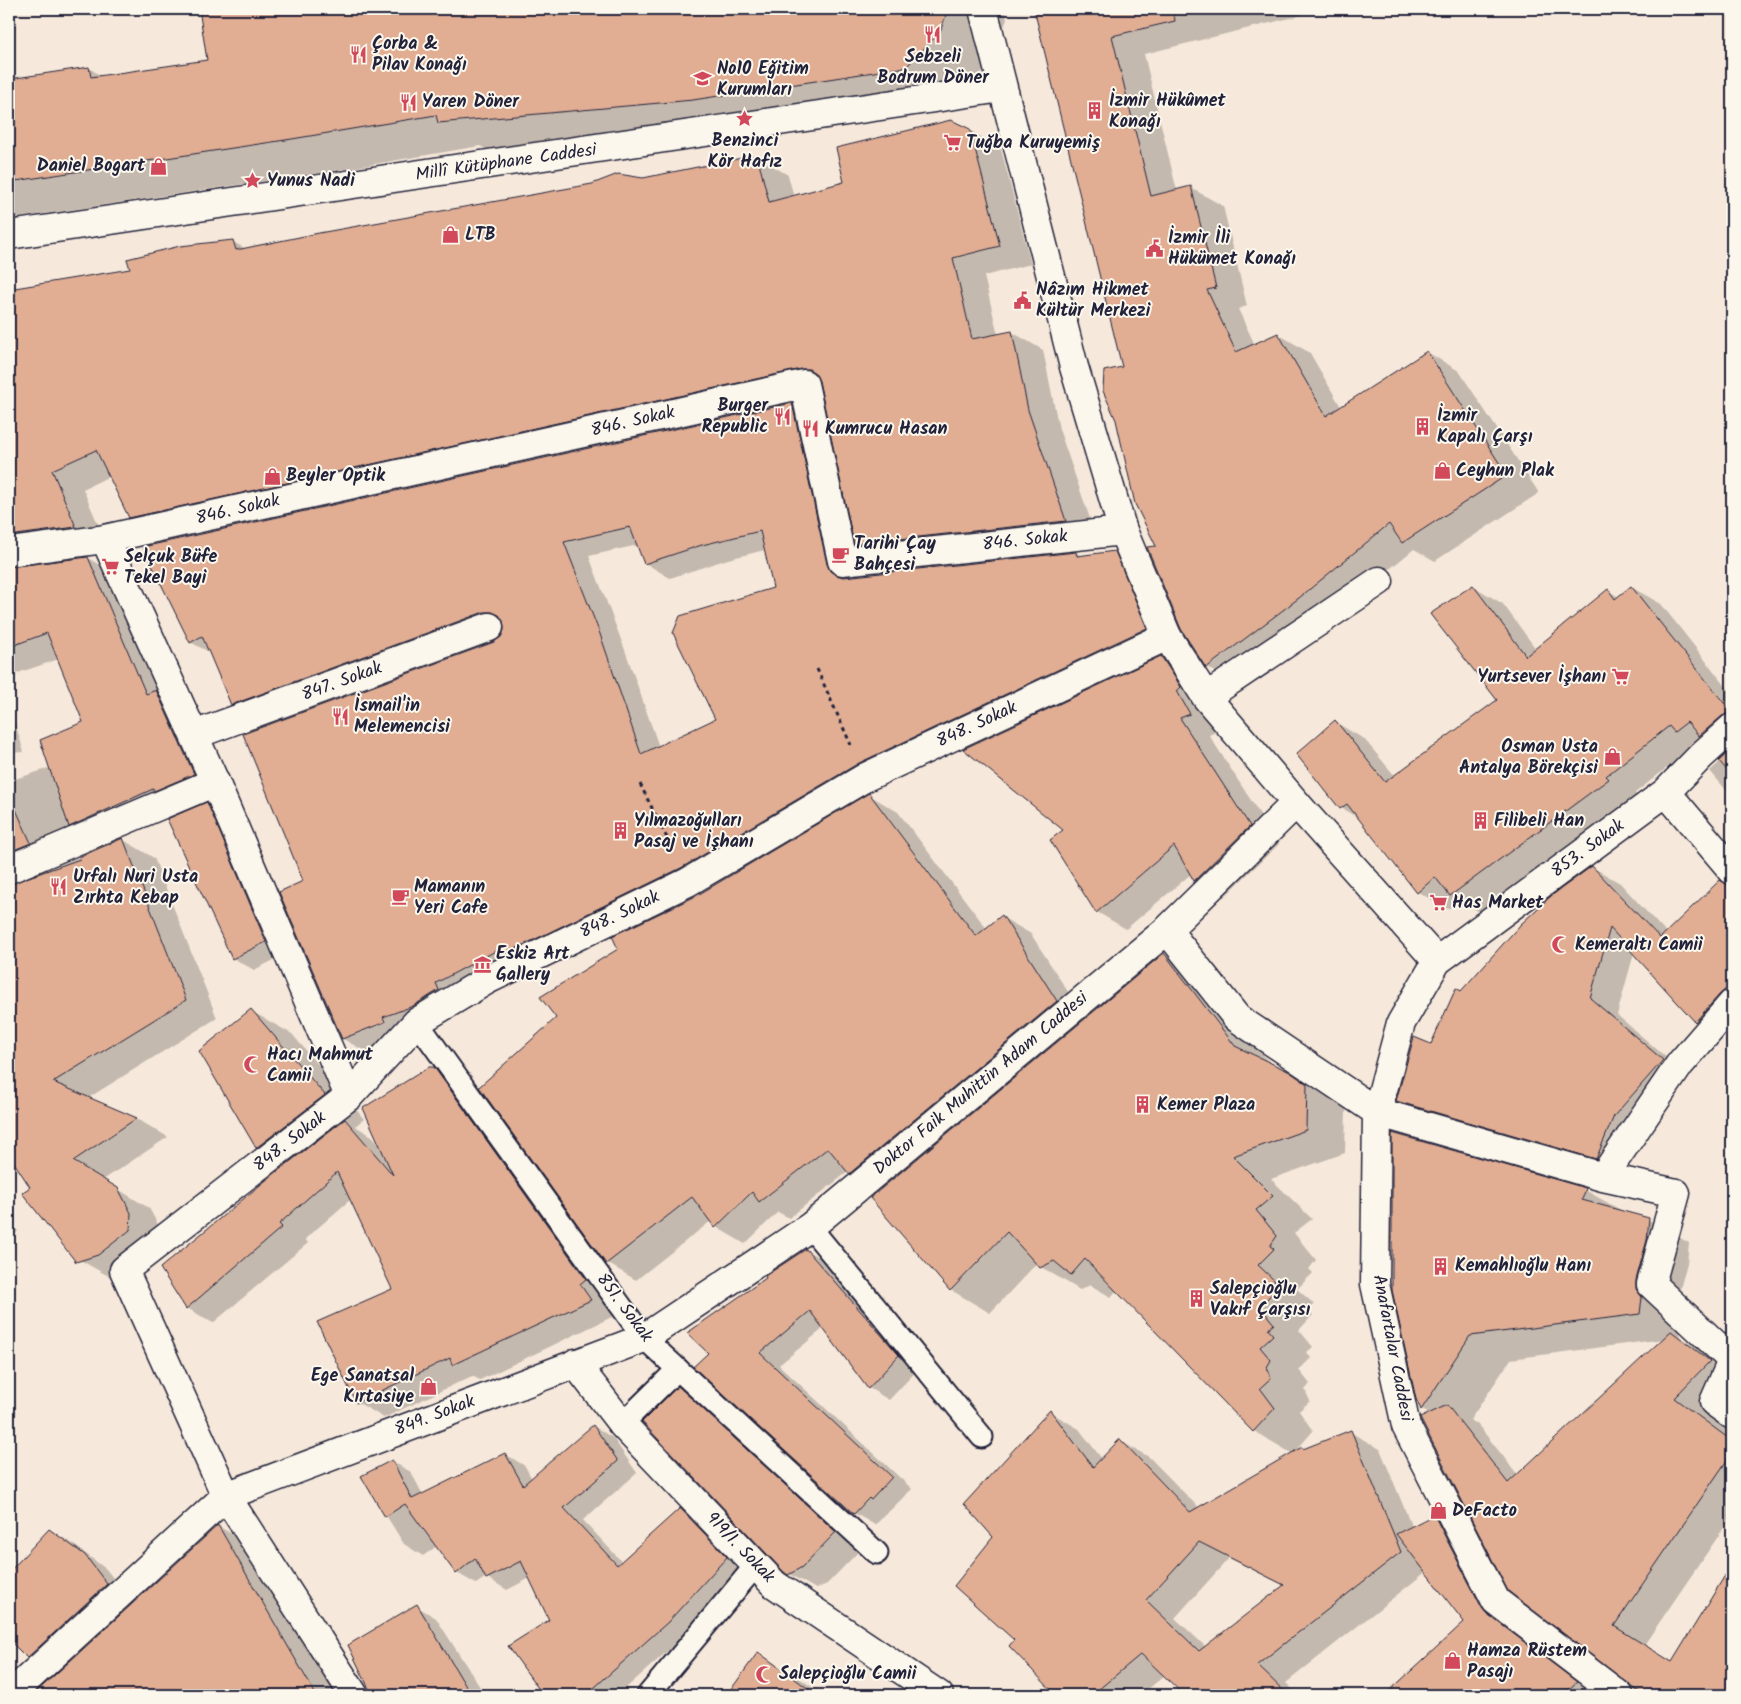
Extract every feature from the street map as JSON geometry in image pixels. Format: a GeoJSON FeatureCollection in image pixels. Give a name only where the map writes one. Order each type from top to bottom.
{"type":"FeatureCollection","features":[{"type":"Feature","properties":{"kind":"street"},"geometry":{"type":"LineString","coordinates":[[983,9],[1074,367],[1122,531],[1167,636],[1206,697],[1296,803],[1437,961]]}},
{"type":"Feature","properties":{"kind":"street","name":"Millî Kütüphane Caddesi"},"geometry":{"type":"LineString","coordinates":[[9,235],[1002,88]]}},
{"type":"Feature","properties":{"kind":"street","name":"846. Sokak"},"geometry":{"type":"LineString","coordinates":[[9,552],[105,539],[804,384],[842,561],[1122,531]]}},
{"type":"Feature","properties":{"kind":"street"},"geometry":{"type":"LineString","coordinates":[[105,539],[215,782],[349,1096]]}},
{"type":"Feature","properties":{"kind":"street"},"geometry":{"type":"LineString","coordinates":[[1206,697],[1379,581]]}},
{"type":"Feature","properties":{"kind":"street","name":"847. Sokak"},"geometry":{"type":"LineString","coordinates":[[194,735],[490,628]]}},
{"type":"Feature","properties":{"kind":"street","name":"848. Sokak"},"geometry":{"type":"LineString","coordinates":[[226,1496],[124,1270],[349,1096],[417,1022],[487,980],[688,882],[866,777],[1167,636]]}},
{"type":"Feature","properties":{"kind":"street","name":"853. Sokak"},"geometry":{"type":"LineString","coordinates":[[1437,961],[1666,792],[1702,755],[1732,728]]}},
{"type":"Feature","properties":{"kind":"street"},"geometry":{"type":"LineString","coordinates":[[9,870],[215,782]]}},
{"type":"Feature","properties":{"kind":"street"},"geometry":{"type":"LineString","coordinates":[[1666,792],[1728,858]]}},
{"type":"Feature","properties":{"kind":"street","name":"Doktor Faik Muhittin Adam Caddesi"},"geometry":{"type":"LineString","coordinates":[[644,1338],[810,1227],[1167,930],[1296,803]]}},
{"type":"Feature","properties":{"kind":"street"},"geometry":{"type":"LineString","coordinates":[[1167,930],[1237,1018],[1377,1112],[1603,1177],[1676,1193],[1651,1284],[1732,1361],[1714,1402],[1732,1415]]}},
{"type":"Feature","properties":{"kind":"street","name":"Anafartalar Caddesi"},"geometry":{"type":"LineString","coordinates":[[1437,961],[1401,1023],[1377,1112],[1375,1284],[1406,1426],[1496,1601],[1619,1695]]}},
{"type":"Feature","properties":{"kind":"street"},"geometry":{"type":"LineString","coordinates":[[1603,1177],[1680,1064],[1732,1004]]}},
{"type":"Feature","properties":{"kind":"street","name":"849. Sokak"},"geometry":{"type":"LineString","coordinates":[[226,1496],[644,1338]]}},
{"type":"Feature","properties":{"kind":"street","name":"919/1. Sokak"},"geometry":{"type":"LineString","coordinates":[[575,1363],[622,1424],[774,1584],[938,1695]]}},
{"type":"Feature","properties":{"kind":"street"},"geometry":{"type":"LineString","coordinates":[[10,1695],[226,1496],[354,1695]]}},
{"type":"Feature","properties":{"kind":"lane","name":"851. Sokak"},"geometry":{"type":"LineString","coordinates":[[417,1022],[644,1338],[877,1553]]}},
{"type":"Feature","properties":{"kind":"lane"},"geometry":{"type":"LineString","coordinates":[[810,1227],[982,1437]]}},
{"type":"Feature","properties":{"kind":"lane"},"geometry":{"type":"LineString","coordinates":[[622,1424],[678,1369]]}},
{"type":"Feature","properties":{"kind":"lane"},"geometry":{"type":"LineString","coordinates":[[648,1695],[756,1565]]}},
{"type":"Feature","properties":{"kind":"path"},"geometry":{"type":"LineString","coordinates":[[817,669],[866,777]]}},
{"type":"Feature","properties":{"kind":"path"},"geometry":{"type":"LineString","coordinates":[[640,784],[688,882]]}},
{"type":"Feature","properties":{"kind":"building"},"geometry":{"type":"Polygon","coordinates":[[[199,9],[948,9],[940,32],[906,67],[693,100],[438,123],[436,115],[9,182],[9,79],[89,67],[91,77],[207,60],[199,9]]]}},
{"type":"Feature","properties":{"kind":"building"},"geometry":{"type":"Polygon","coordinates":[[[1034,9],[1173,9],[1175,21],[1112,36],[1151,196],[1191,186],[1216,288],[1207,290],[1236,352],[1278,333],[1326,416],[1427,351],[1507,475],[1402,543],[1389,524],[1299,598],[1206,668],[1181,629],[1147,547],[1156,546],[1135,504],[1116,420],[1103,391],[1104,371],[1122,367],[1034,9]]]}},
{"type":"Feature","properties":{"kind":"building"},"geometry":{"type":"Polygon","coordinates":[[[951,120],[970,129],[1000,246],[953,258],[972,339],[1012,331],[1028,410],[1066,521],[854,544],[819,381],[815,373],[809,369],[801,369],[129,518],[96,450],[52,470],[76,527],[9,536],[9,289],[130,269],[127,259],[180,246],[233,240],[236,250],[319,233],[592,184],[618,174],[643,178],[757,155],[769,202],[844,182],[836,148],[951,120]]]}},
{"type":"Feature","properties":{"kind":"building"},"geometry":{"type":"Polygon","coordinates":[[[792,403],[827,564],[830,571],[836,575],[844,577],[1076,552],[1077,556],[1115,551],[1147,628],[859,763],[681,868],[507,953],[503,947],[436,983],[439,990],[413,1006],[383,1017],[385,1022],[342,1039],[279,892],[303,881],[243,734],[494,642],[501,637],[504,630],[503,621],[499,615],[492,612],[484,612],[231,705],[202,636],[190,643],[143,547],[792,403]],[[630,527],[564,542],[600,634],[641,754],[715,719],[673,633],[680,616],[773,588],[760,531],[702,545],[644,564],[630,527]]]}},
{"type":"Feature","properties":{"kind":"building"},"geometry":{"type":"Polygon","coordinates":[[[88,557],[146,694],[156,690],[194,774],[154,791],[153,789],[69,827],[40,740],[83,722],[47,633],[9,647],[9,567],[88,557]]]}},
{"type":"Feature","properties":{"kind":"building"},"geometry":{"type":"Polygon","coordinates":[[[1473,585],[1526,656],[1608,589],[1615,599],[1631,586],[1732,713],[1722,716],[1699,736],[1687,722],[1674,732],[1669,726],[1606,776],[1609,779],[1450,896],[1435,877],[1417,893],[1347,804],[1340,809],[1296,754],[1335,720],[1385,782],[1497,700],[1430,614],[1473,585]]]}},
{"type":"Feature","properties":{"kind":"building"},"geometry":{"type":"Polygon","coordinates":[[[1161,656],[1181,687],[1177,691],[1190,714],[1180,718],[1250,826],[1194,881],[1174,846],[1096,913],[1050,840],[1063,830],[963,749],[1161,656]]]}},
{"type":"Feature","properties":{"kind":"building"},"geometry":{"type":"Polygon","coordinates":[[[1732,749],[1732,776],[1719,761],[1732,749]]]}},
{"type":"Feature","properties":{"kind":"building"},"geometry":{"type":"Polygon","coordinates":[[[869,793],[976,936],[1002,915],[1057,1001],[849,1174],[828,1148],[759,1202],[752,1192],[715,1228],[692,1197],[606,1264],[479,1087],[556,1018],[540,997],[618,949],[612,936],[696,896],[869,793]]]}},
{"type":"Feature","properties":{"kind":"building"},"geometry":{"type":"Polygon","coordinates":[[[9,794],[31,843],[9,852],[9,794]]]}},
{"type":"Feature","properties":{"kind":"building"},"geometry":{"type":"Polygon","coordinates":[[[207,802],[266,942],[232,959],[167,819],[207,802]]]}},
{"type":"Feature","properties":{"kind":"building"},"geometry":{"type":"Polygon","coordinates":[[[123,838],[186,1000],[53,1082],[137,1118],[73,1161],[118,1188],[131,1213],[130,1230],[98,1255],[76,1262],[22,1193],[30,1187],[9,1155],[9,884],[80,859],[79,857],[123,838]]]}},
{"type":"Feature","properties":{"kind":"building"},"geometry":{"type":"Polygon","coordinates":[[[1592,866],[1660,938],[1720,880],[1732,885],[1732,989],[1726,989],[1720,994],[1695,1022],[1610,928],[1590,998],[1663,1060],[1614,1116],[1596,1159],[1396,1101],[1414,1037],[1431,1044],[1456,988],[1461,991],[1521,924],[1551,896],[1592,866]]]}},
{"type":"Feature","properties":{"kind":"building"},"geometry":{"type":"Polygon","coordinates":[[[1164,953],[1235,1046],[1290,1072],[1307,1084],[1306,1130],[1233,1156],[1273,1196],[1256,1210],[1277,1236],[1270,1246],[1274,1249],[1258,1265],[1275,1281],[1269,1287],[1274,1291],[1260,1307],[1274,1324],[1268,1329],[1273,1335],[1260,1347],[1271,1360],[1267,1367],[1271,1378],[1260,1388],[1275,1408],[1253,1432],[1085,1259],[1071,1275],[1054,1261],[1040,1268],[1007,1232],[950,1291],[870,1198],[1164,953]]]}},
{"type":"Feature","properties":{"kind":"building","name":"Hacı Mahmut Camii"},"geometry":{"type":"Polygon","coordinates":[[[251,1009],[325,1095],[256,1148],[199,1051],[251,1009]]]}},
{"type":"Feature","properties":{"kind":"building"},"geometry":{"type":"Polygon","coordinates":[[[429,1067],[434,1067],[586,1279],[580,1284],[591,1300],[452,1365],[450,1358],[356,1403],[317,1322],[392,1289],[337,1172],[279,1224],[282,1227],[186,1309],[160,1268],[265,1181],[345,1119],[393,1175],[363,1108],[429,1067]]]}},
{"type":"Feature","properties":{"kind":"building","name":"Kemahlıoğlu Hanı"},"geometry":{"type":"Polygon","coordinates":[[[1392,1133],[1586,1188],[1582,1200],[1649,1218],[1647,1240],[1636,1280],[1636,1289],[1642,1297],[1640,1314],[1470,1336],[1421,1410],[1416,1399],[1392,1290],[1392,1133]]]}},
{"type":"Feature","properties":{"kind":"building"},"geometry":{"type":"Polygon","coordinates":[[[806,1249],[899,1355],[868,1389],[810,1311],[760,1353],[892,1477],[871,1500],[869,1498],[854,1514],[693,1367],[708,1353],[687,1333],[766,1278],[765,1276],[806,1249]]]}},
{"type":"Feature","properties":{"kind":"building"},"geometry":{"type":"Polygon","coordinates":[[[1671,1331],[1710,1361],[1674,1398],[1732,1441],[1732,1453],[1614,1626],[1672,1662],[1732,1564],[1732,1695],[1643,1695],[1508,1591],[1420,1418],[1447,1405],[1508,1483],[1671,1331]]]}},
{"type":"Feature","properties":{"kind":"building"},"geometry":{"type":"Polygon","coordinates":[[[678,1386],[836,1532],[802,1567],[788,1575],[784,1572],[642,1422],[678,1386]]]}},
{"type":"Feature","properties":{"kind":"building"},"geometry":{"type":"Polygon","coordinates":[[[1050,1410],[1093,1467],[1120,1439],[1190,1512],[1302,1447],[1303,1449],[1351,1430],[1401,1552],[1257,1665],[1288,1695],[1184,1695],[1141,1654],[1092,1695],[1056,1695],[1009,1646],[1014,1640],[954,1586],[993,1537],[964,1504],[1050,1410]],[[1199,1542],[1146,1600],[1199,1651],[1284,1585],[1199,1542]]]}},
{"type":"Feature","properties":{"kind":"building"},"geometry":{"type":"Polygon","coordinates":[[[593,1425],[618,1461],[564,1508],[617,1565],[680,1508],[727,1557],[668,1622],[586,1695],[543,1695],[508,1646],[549,1620],[521,1561],[486,1579],[475,1558],[456,1574],[405,1504],[385,1517],[361,1476],[392,1460],[412,1499],[505,1453],[523,1485],[593,1425]]]}},
{"type":"Feature","properties":{"kind":"building"},"geometry":{"type":"Polygon","coordinates":[[[1434,1515],[1486,1613],[1577,1682],[1562,1695],[1385,1695],[1464,1622],[1396,1534],[1434,1515]]]}},
{"type":"Feature","properties":{"kind":"building"},"geometry":{"type":"Polygon","coordinates":[[[218,1525],[316,1695],[33,1695],[218,1525]]]}},
{"type":"Feature","properties":{"kind":"building"},"geometry":{"type":"Polygon","coordinates":[[[49,1529],[85,1555],[107,1584],[27,1658],[9,1640],[9,1572],[49,1529]]]}},
{"type":"Feature","properties":{"kind":"building"},"geometry":{"type":"Polygon","coordinates":[[[417,1604],[471,1695],[372,1695],[348,1645],[417,1604]]]}},
{"type":"Feature","properties":{"kind":"building","name":"Salepçioğlu Camii"},"geometry":{"type":"Polygon","coordinates":[[[758,1652],[817,1695],[727,1695],[758,1652]]]}},
{"type":"Feature","properties":{"kind":"place","name":"Sebzeli Bodrum Döner"},"geometry":{"type":"Point","coordinates":[933,34]}},
{"type":"Feature","properties":{"kind":"place","name":"Çorba & Pilav Konağı"},"geometry":{"type":"Point","coordinates":[358,54]}},
{"type":"Feature","properties":{"kind":"place","name":"No10 Eğitim Kurumları"},"geometry":{"type":"Point","coordinates":[703,79]}},
{"type":"Feature","properties":{"kind":"place","name":"Yaren Döner"},"geometry":{"type":"Point","coordinates":[408,102]}},
{"type":"Feature","properties":{"kind":"place","name":"İzmir Hükûmet Konağı"},"geometry":{"type":"Point","coordinates":[1095,111]}},
{"type":"Feature","properties":{"kind":"place","name":"Benzinci Kör Hafız"},"geometry":{"type":"Point","coordinates":[745,118]}},
{"type":"Feature","properties":{"kind":"place","name":"Tuğba Kuruyemiş"},"geometry":{"type":"Point","coordinates":[952,143]}},
{"type":"Feature","properties":{"kind":"place","name":"Daniel Bogart"},"geometry":{"type":"Point","coordinates":[159,166]}},
{"type":"Feature","properties":{"kind":"place","name":"Yunus Nadi"},"geometry":{"type":"Point","coordinates":[253,181]}},
{"type":"Feature","properties":{"kind":"place","name":"LTB"},"geometry":{"type":"Point","coordinates":[451,235]}},
{"type":"Feature","properties":{"kind":"place","name":"İzmir İli Hükümet Konağı"},"geometry":{"type":"Point","coordinates":[1154,248]}},
{"type":"Feature","properties":{"kind":"place","name":"Nâzım Hikmet Kültür Merkezi"},"geometry":{"type":"Point","coordinates":[1022,300]}},
{"type":"Feature","properties":{"kind":"place","name":"Burger Republic"},"geometry":{"type":"Point","coordinates":[782,416]}},
{"type":"Feature","properties":{"kind":"place","name":"İzmir Kapalı Çarşı"},"geometry":{"type":"Point","coordinates":[1423,426]}},
{"type":"Feature","properties":{"kind":"place","name":"Kumrucu Hasan"},"geometry":{"type":"Point","coordinates":[811,429]}},
{"type":"Feature","properties":{"kind":"place","name":"Ceyhun Plak"},"geometry":{"type":"Point","coordinates":[1442,471]}},
{"type":"Feature","properties":{"kind":"place","name":"Beyler Optik"},"geometry":{"type":"Point","coordinates":[272,476]}},
{"type":"Feature","properties":{"kind":"place","name":"Tarihi Çay Bahçesi"},"geometry":{"type":"Point","coordinates":[840,554]}},
{"type":"Feature","properties":{"kind":"place","name":"Selçuk Büfe Tekel Bayi"},"geometry":{"type":"Point","coordinates":[110,567]}},
{"type":"Feature","properties":{"kind":"place","name":"Yurtsever İşhanı"},"geometry":{"type":"Point","coordinates":[1620,677]}},
{"type":"Feature","properties":{"kind":"place","name":"İsmail'in Melemencisi"},"geometry":{"type":"Point","coordinates":[340,716]}},
{"type":"Feature","properties":{"kind":"place","name":"Osman Usta Antalya Börekçisi"},"geometry":{"type":"Point","coordinates":[1612,757]}},
{"type":"Feature","properties":{"kind":"place","name":"Filibeli Han"},"geometry":{"type":"Point","coordinates":[1480,821]}},
{"type":"Feature","properties":{"kind":"place","name":"Yılmazoğulları Pasaj ve İşhanı"},"geometry":{"type":"Point","coordinates":[620,831]}},
{"type":"Feature","properties":{"kind":"place","name":"Urfalı Nuri Usta Zırhta Kebap"},"geometry":{"type":"Point","coordinates":[59,887]}},
{"type":"Feature","properties":{"kind":"place","name":"Mamanın Yeri Cafe"},"geometry":{"type":"Point","coordinates":[400,897]}},
{"type":"Feature","properties":{"kind":"place","name":"Has Market"},"geometry":{"type":"Point","coordinates":[1438,903]}},
{"type":"Feature","properties":{"kind":"place","name":"Kemeraltı Camii"},"geometry":{"type":"Point","coordinates":[1561,945]}},
{"type":"Feature","properties":{"kind":"place","name":"Eskiz Art Gallery"},"geometry":{"type":"Point","coordinates":[482,964]}},
{"type":"Feature","properties":{"kind":"place","name":"Hacı Mahmut Camii"},"geometry":{"type":"Point","coordinates":[253,1065]}},
{"type":"Feature","properties":{"kind":"place","name":"Kemer Plaza"},"geometry":{"type":"Point","coordinates":[1143,1105]}},
{"type":"Feature","properties":{"kind":"place","name":"Kemahlıoğlu Hanı"},"geometry":{"type":"Point","coordinates":[1441,1266]}},
{"type":"Feature","properties":{"kind":"place","name":"Salepçioğlu Vakıf Çarşısı"},"geometry":{"type":"Point","coordinates":[1196,1299]}},
{"type":"Feature","properties":{"kind":"place","name":"Ege Sanatsal Kırtasiye"},"geometry":{"type":"Point","coordinates":[428,1386]}},
{"type":"Feature","properties":{"kind":"place","name":"DeFacto"},"geometry":{"type":"Point","coordinates":[1438,1511]}},
{"type":"Feature","properties":{"kind":"place","name":"Hamza Rüstem Pasajı"},"geometry":{"type":"Point","coordinates":[1453,1661]}},
{"type":"Feature","properties":{"kind":"place","name":"Salepçioğlu Camii"},"geometry":{"type":"Point","coordinates":[765,1674]}}]}
